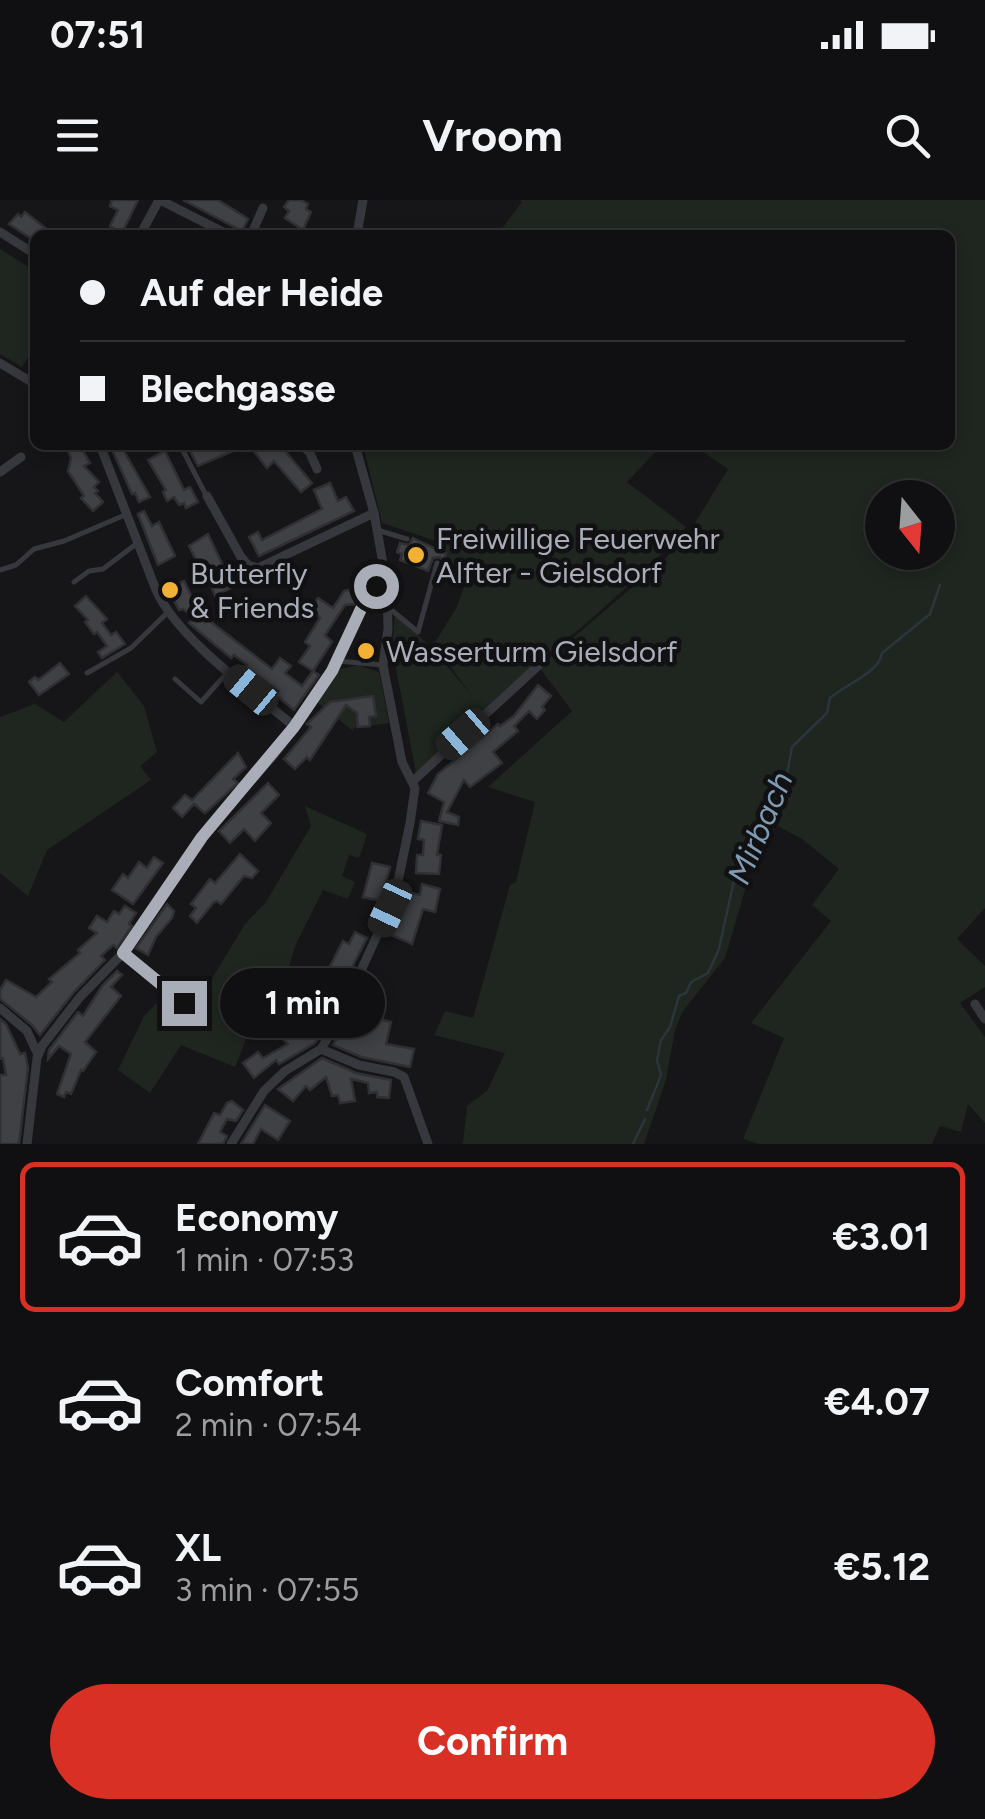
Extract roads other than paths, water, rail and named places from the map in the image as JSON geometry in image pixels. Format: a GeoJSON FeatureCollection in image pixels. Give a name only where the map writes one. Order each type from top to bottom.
{"type":"FeatureCollection","features":[{"type":"Feature","properties":{"kind":"street"},"geometry":{"type":"LineString","coordinates":[[143,230],[159,200],[219,230]]}},
{"type":"Feature","properties":{"kind":"street"},"geometry":{"type":"LineString","coordinates":[[359,230],[363,200]]}},
{"type":"Feature","properties":{"kind":"street"},"geometry":{"type":"LineString","coordinates":[[253,230],[264,208]]}},
{"type":"Feature","properties":{"kind":"street"},"geometry":{"type":"LineString","coordinates":[[0,232],[30,251]]}},
{"type":"Feature","properties":{"kind":"street"},"geometry":{"type":"LineString","coordinates":[[0,364],[30,381]]}},
{"type":"Feature","properties":{"kind":"street"},"geometry":{"type":"LineString","coordinates":[[102,450],[168,612],[294,727]]}},
{"type":"Feature","properties":{"kind":"street"},"geometry":{"type":"LineString","coordinates":[[307,450],[317,469]]}},
{"type":"Feature","properties":{"kind":"street"},"geometry":{"type":"LineString","coordinates":[[232,1144],[251,1109],[272,1083],[321,1049],[344,1009],[395,896],[410,823],[414,781],[403,766],[383,666],[389,608],[387,583],[374,513],[356,450]]}},
{"type":"Feature","properties":{"kind":"street"},"geometry":{"type":"LineString","coordinates":[[0,472],[21,457]]}},
{"type":"Feature","properties":{"kind":"street"},"geometry":{"type":"LineString","coordinates":[[207,496],[241,557],[258,568],[374,513]]}},
{"type":"Feature","properties":{"kind":"street"},"geometry":{"type":"LineString","coordinates":[[26,1144],[38,1056],[80,997],[123,953],[202,837],[294,727],[337,661],[368,594],[387,583]]}},
{"type":"Feature","properties":{"kind":"street"},"geometry":{"type":"LineString","coordinates":[[414,781],[538,666]]}},
{"type":"Feature","properties":{"kind":"street"},"geometry":{"type":"LineString","coordinates":[[975,1004],[985,1018]]}},
{"type":"Feature","properties":{"kind":"street"},"geometry":{"type":"LineString","coordinates":[[0,1008],[27,1032],[38,1056]]}},
{"type":"Feature","properties":{"kind":"street"},"geometry":{"type":"LineString","coordinates":[[321,1049],[404,1078],[428,1144]]}},
{"type":"Feature","properties":{"kind":"lane"},"geometry":{"type":"LineString","coordinates":[[183,450],[207,496]]}},
{"type":"Feature","properties":{"kind":"lane"},"geometry":{"type":"LineString","coordinates":[[0,570],[16,565],[34,548],[64,542],[127,514]]}},
{"type":"Feature","properties":{"kind":"lane"},"geometry":{"type":"LineString","coordinates":[[377,530],[407,539]]}},
{"type":"Feature","properties":{"kind":"lane"},"geometry":{"type":"LineString","coordinates":[[74,582],[89,571],[103,569],[138,542]]}},
{"type":"Feature","properties":{"kind":"lane"},"geometry":{"type":"LineString","coordinates":[[389,608],[418,632],[438,563]]}},
{"type":"Feature","properties":{"kind":"lane"},"geometry":{"type":"LineString","coordinates":[[87,673],[131,648],[168,612]]}},
{"type":"Feature","properties":{"kind":"lane"},"geometry":{"type":"LineString","coordinates":[[337,661],[383,666]]}},
{"type":"Feature","properties":{"kind":"lane"},"geometry":{"type":"LineString","coordinates":[[175,679],[201,702],[229,671]]}},
{"type":"Feature","properties":{"kind":"lane"},"geometry":{"type":"LineString","coordinates":[[123,953],[184,1003]]}},
{"type":"Feature","properties":{"kind":"waterway","name":"Mirbach"},"geometry":{"type":"LineString","coordinates":[[647,1110],[661,1075],[657,1060],[661,1040],[670,1027],[679,996],[686,993],[691,982],[708,973],[719,949],[736,871],[784,790],[792,747],[827,713],[830,698],[868,672],[882,653],[930,614],[940,585]]}},
{"type":"Feature","properties":{"kind":"waterway","name":"Mirbach"},"geometry":{"type":"LineString","coordinates":[[633,1144],[645,1119]]}},
{"type":"Feature","properties":{"kind":"place","name":"Freiwillige Feuerwehr Alfter - Gielsdorf"},"geometry":{"type":"Point","coordinates":[416,555]}},
{"type":"Feature","properties":{"kind":"place","name":"Butterfly & Friends"},"geometry":{"type":"Point","coordinates":[170,590]}},
{"type":"Feature","properties":{"kind":"place","name":"Wasserturm Gielsdorf"},"geometry":{"type":"Point","coordinates":[366,651]}}]}
